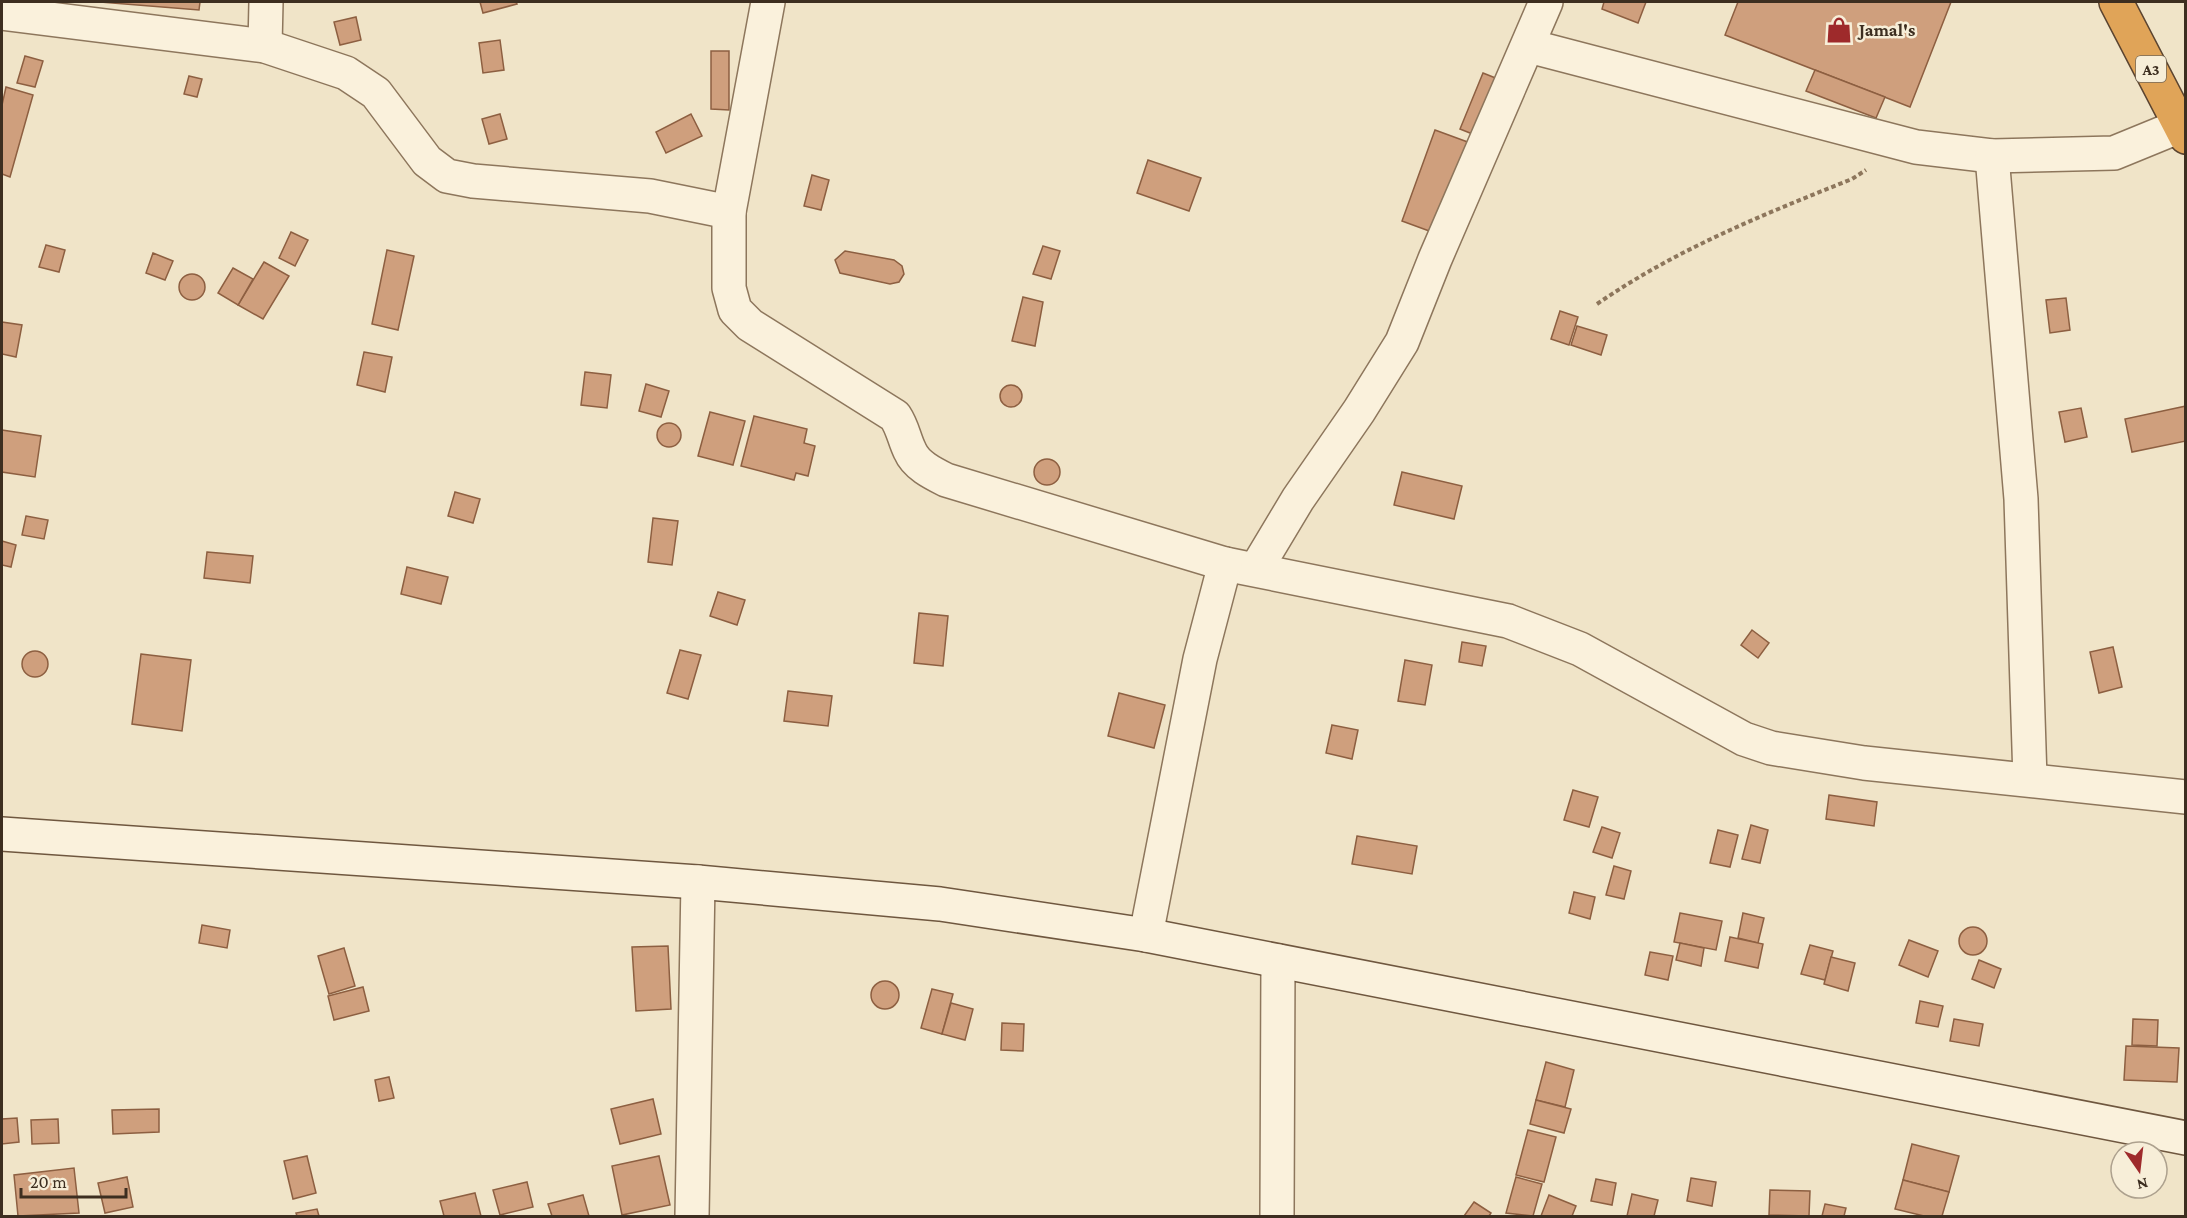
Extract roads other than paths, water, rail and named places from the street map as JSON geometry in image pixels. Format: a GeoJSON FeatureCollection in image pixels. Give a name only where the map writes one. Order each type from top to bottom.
{"type":"FeatureCollection","features":[{"type":"Feature","properties":{"kind":"highway","name":"A3"},"geometry":{"type":"LineString","coordinates":[[2116,2],[2183,132]]}},
{"type":"Feature","properties":{"kind":"street"},"geometry":{"type":"LineString","coordinates":[[265,46],[266,2]]}},
{"type":"Feature","properties":{"kind":"street"},"geometry":{"type":"LineString","coordinates":[[768,2],[729,212],[729,288],[735,310],[750,325],[895,416],[904,429],[910,452],[926,471],[946,480],[1225,564],[1508,621],[1580,649],[1744,739],[1771,748],[1864,763],[2186,797]]}},
{"type":"Feature","properties":{"kind":"street"},"geometry":{"type":"LineString","coordinates":[[1256,569],[1298,499],[1359,411],[1402,342],[1435,259],[1529,46],[1546,2]]}},
{"type":"Feature","properties":{"kind":"street"},"geometry":{"type":"LineString","coordinates":[[2,13],[265,46],[346,74],[376,93],[427,160],[447,176],[473,181],[650,196],[700,204],[729,212]]}},
{"type":"Feature","properties":{"kind":"street"},"geometry":{"type":"LineString","coordinates":[[1529,46],[1905,145],[1992,156],[2114,153],[2183,132]]}},
{"type":"Feature","properties":{"kind":"street"},"geometry":{"type":"LineString","coordinates":[[1992,156],[2021,499],[2030,779]]}},
{"type":"Feature","properties":{"kind":"street"},"geometry":{"type":"LineString","coordinates":[[1146,935],[1200,659],[1225,564]]}},
{"type":"Feature","properties":{"kind":"street"},"geometry":{"type":"LineString","coordinates":[[2,834],[698,882],[940,904],[1146,935],[2186,1138]]}},
{"type":"Feature","properties":{"kind":"street"},"geometry":{"type":"LineString","coordinates":[[692,1216],[698,882]]}},
{"type":"Feature","properties":{"kind":"street"},"geometry":{"type":"LineString","coordinates":[[1277,1216],[1278,961]]}},
{"type":"Feature","properties":{"kind":"place","name":"Jamal's"},"geometry":{"type":"Point","coordinates":[1839,30]}}]}
